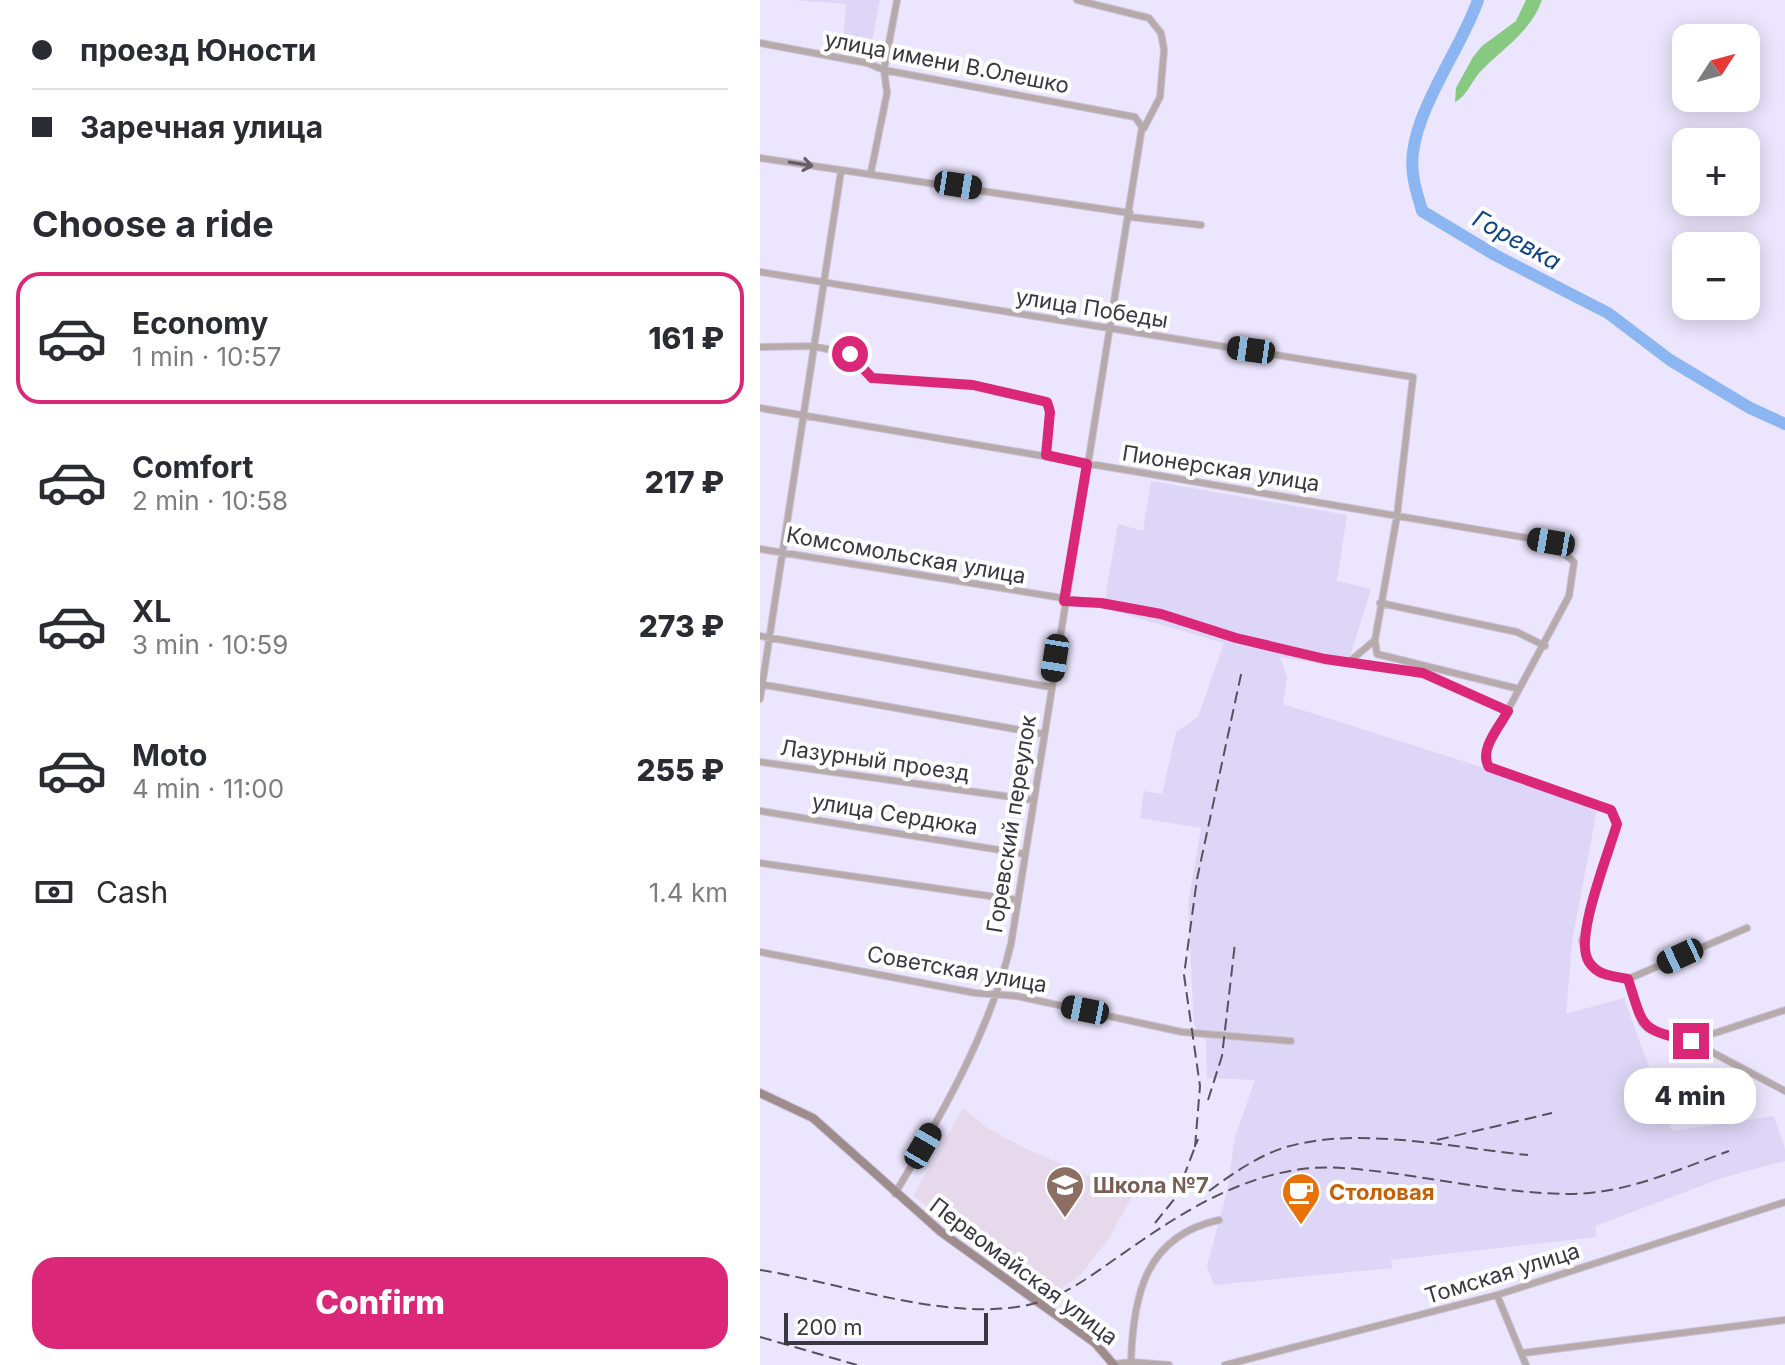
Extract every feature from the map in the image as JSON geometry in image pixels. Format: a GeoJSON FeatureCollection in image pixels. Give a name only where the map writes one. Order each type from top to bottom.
{"type":"FeatureCollection","features":[{"type":"Feature","properties":{"kind":"main road","name":"Первомайская улица"},"geometry":{"type":"LineString","coordinates":[[760,1093],[813,1118],[894,1194],[1095,1343],[1114,1364]]}},
{"type":"Feature","properties":{"kind":"street"},"geometry":{"type":"LineString","coordinates":[[871,172],[887,93],[884,70],[897,0]]}},
{"type":"Feature","properties":{"kind":"street","name":"Горевский переулок"},"geometry":{"type":"LineString","coordinates":[[894,1194],[961,1079],[1005,970],[1143,133],[1149,111],[1160,97],[1164,50],[1161,33],[1149,18],[1077,0]]}},
{"type":"Feature","properties":{"kind":"street","name":"улица имени В.Олешко"},"geometry":{"type":"LineString","coordinates":[[760,43],[1126,116],[1141,121],[1143,133]]}},
{"type":"Feature","properties":{"kind":"street"},"geometry":{"type":"LineString","coordinates":[[760,158],[841,171],[871,172],[1201,225]]}},
{"type":"Feature","properties":{"kind":"street"},"geometry":{"type":"LineString","coordinates":[[760,699],[780,552],[841,171]]}},
{"type":"Feature","properties":{"kind":"street","name":"улица Победы"},"geometry":{"type":"LineString","coordinates":[[760,272],[1112,330],[1408,374],[1415,382],[1397,516]]}},
{"type":"Feature","properties":{"kind":"street"},"geometry":{"type":"LineString","coordinates":[[760,347],[813,346],[850,354],[872,378],[973,385],[1047,402],[1050,412],[1046,455]]}},
{"type":"Feature","properties":{"kind":"street","name":"Пионерская улица"},"geometry":{"type":"LineString","coordinates":[[760,408],[1551,542],[1574,562],[1569,596],[1545,646]]}},
{"type":"Feature","properties":{"kind":"street"},"geometry":{"type":"LineString","coordinates":[[1397,516],[1380,603],[1375,640],[1377,654],[1519,689]]}},
{"type":"Feature","properties":{"kind":"street","name":"Комсомольская улица"},"geometry":{"type":"LineString","coordinates":[[760,549],[1064,601],[1101,603],[1161,614],[1236,638],[1349,662],[1423,673],[1508,711]]}},
{"type":"Feature","properties":{"kind":"street"},"geometry":{"type":"LineString","coordinates":[[1380,603],[1517,632],[1545,646],[1486,751],[1485,761],[1489,767],[1611,810],[1617,824],[1582,941],[1588,961],[1600,974],[1628,979],[1747,928]]}},
{"type":"Feature","properties":{"kind":"street"},"geometry":{"type":"LineString","coordinates":[[760,636],[1050,687]]}},
{"type":"Feature","properties":{"kind":"street"},"geometry":{"type":"LineString","coordinates":[[1349,662],[1375,640]]}},
{"type":"Feature","properties":{"kind":"street"},"geometry":{"type":"LineString","coordinates":[[761,684],[1043,734]]}},
{"type":"Feature","properties":{"kind":"street","name":"Лазурный проезд"},"geometry":{"type":"LineString","coordinates":[[760,762],[1033,800]]}},
{"type":"Feature","properties":{"kind":"street","name":"улица Сердюка"},"geometry":{"type":"LineString","coordinates":[[760,811],[1024,854]]}},
{"type":"Feature","properties":{"kind":"street"},"geometry":{"type":"LineString","coordinates":[[760,863],[1017,900]]}},
{"type":"Feature","properties":{"kind":"street","name":"Советская улица"},"geometry":{"type":"LineString","coordinates":[[760,952],[1182,1032],[1291,1041]]}},
{"type":"Feature","properties":{"kind":"street"},"geometry":{"type":"LineString","coordinates":[[1628,979],[1642,1023],[1648,1029],[1691,1041],[1785,1091]]}},
{"type":"Feature","properties":{"kind":"street"},"geometry":{"type":"LineString","coordinates":[[1691,1041],[1785,1010]]}},
{"type":"Feature","properties":{"kind":"street","name":"Томская улица"},"geometry":{"type":"LineString","coordinates":[[1225,1365],[1497,1295],[1785,1202]]}},
{"type":"Feature","properties":{"kind":"street","name":"Первомайская улица"},"geometry":{"type":"LineString","coordinates":[[1114,1364],[1131,1362],[1132,1324],[1153,1260],[1169,1242],[1195,1225],[1219,1220]]}},
{"type":"Feature","properties":{"kind":"street"},"geometry":{"type":"LineString","coordinates":[[1497,1295],[1526,1365]]}},
{"type":"Feature","properties":{"kind":"street"},"geometry":{"type":"LineString","coordinates":[[1523,1353],[1785,1320]]}},
{"type":"Feature","properties":{"kind":"street"},"geometry":{"type":"LineString","coordinates":[[1131,1362],[1169,1365]]}},
{"type":"Feature","properties":{"kind":"shaded area"},"geometry":{"type":"Polygon","coordinates":[[[794,0],[880,0],[871,47],[843,44],[846,4],[794,0]]]}},
{"type":"Feature","properties":{"kind":"shaded area"},"geometry":{"type":"Polygon","coordinates":[[[1151,481],[1347,515],[1337,581],[1371,589],[1350,657],[1326,656],[1325,665],[1280,657],[1287,677],[1283,704],[1598,804],[1572,942],[1566,1014],[1624,998],[1672,1131],[1774,1116],[1785,1149],[1785,1161],[1725,1177],[1595,1226],[1597,1237],[1391,1260],[1392,1268],[1214,1285],[1207,1266],[1227,1192],[1235,1137],[1255,1080],[1207,1078],[1206,1040],[1194,1025],[1188,904],[1201,828],[1140,818],[1144,791],[1162,794],[1176,732],[1198,717],[1224,643],[1100,607],[1105,599],[1118,524],[1143,531],[1151,481]]]}},
{"type":"Feature","properties":{"kind":"shaded area"},"geometry":{"type":"Polygon","coordinates":[[[963,1108],[987,1128],[1031,1151],[1133,1195],[1108,1240],[1080,1275],[1053,1295],[913,1196],[963,1108]]]}},
{"type":"Feature","properties":{"kind":"green space"},"geometry":{"type":"Polygon","coordinates":[[[1526,0],[1542,0],[1537,12],[1515,40],[1480,72],[1466,93],[1455,102],[1456,88],[1473,57],[1482,46],[1516,21],[1526,0]]]}},
{"type":"Feature","properties":{"kind":"waterway","name":"Горевка"},"geometry":{"type":"LineString","coordinates":[[1478,0],[1417,132],[1413,174],[1422,211],[1495,255],[1608,313],[1670,360],[1750,408],[1785,424]]}},
{"type":"Feature","properties":{"kind":"railway"},"geometry":{"type":"LineString","coordinates":[[1195,1147],[1200,1086],[1184,975],[1197,879],[1242,670]]}},
{"type":"Feature","properties":{"kind":"railway"},"geometry":{"type":"LineString","coordinates":[[1208,1100],[1222,1056],[1235,943]]}},
{"type":"Feature","properties":{"kind":"railway"},"geometry":{"type":"LineString","coordinates":[[1437,1140],[1552,1113]]}},
{"type":"Feature","properties":{"kind":"railway"},"geometry":{"type":"LineString","coordinates":[[1209,1191],[1263,1156],[1311,1141],[1342,1138],[1405,1140],[1528,1155]]}},
{"type":"Feature","properties":{"kind":"railway"},"geometry":{"type":"LineString","coordinates":[[1155,1223],[1176,1197],[1198,1139]]}},
{"type":"Feature","properties":{"kind":"railway"},"geometry":{"type":"LineString","coordinates":[[760,1270],[929,1305],[996,1309],[1028,1305],[1055,1296],[1189,1210],[1254,1180],[1278,1174],[1313,1168],[1350,1168],[1524,1192],[1587,1193],[1629,1186],[1729,1151]]}},
{"type":"Feature","properties":{"kind":"railway"},"geometry":{"type":"LineString","coordinates":[[760,1337],[857,1365]]}},
{"type":"Feature","properties":{"kind":"place","name":"Школа №7"},"geometry":{"type":"Point","coordinates":[1065,1219]}},
{"type":"Feature","properties":{"kind":"place","name":"Столовая"},"geometry":{"type":"Point","coordinates":[1301,1226]}},
{"type":"Feature","properties":{"kind":"route"},"geometry":{"type":"LineString","coordinates":[[850,354],[872,378],[973,385],[1047,402],[1050,412],[1046,455],[1087,464],[1064,601],[1101,603],[1161,614],[1236,638],[1325,659],[1423,673],[1508,711],[1486,751],[1485,761],[1489,767],[1611,810],[1617,824],[1582,941],[1583,952],[1600,974],[1628,979],[1642,1023],[1648,1029],[1691,1041]]}}]}
